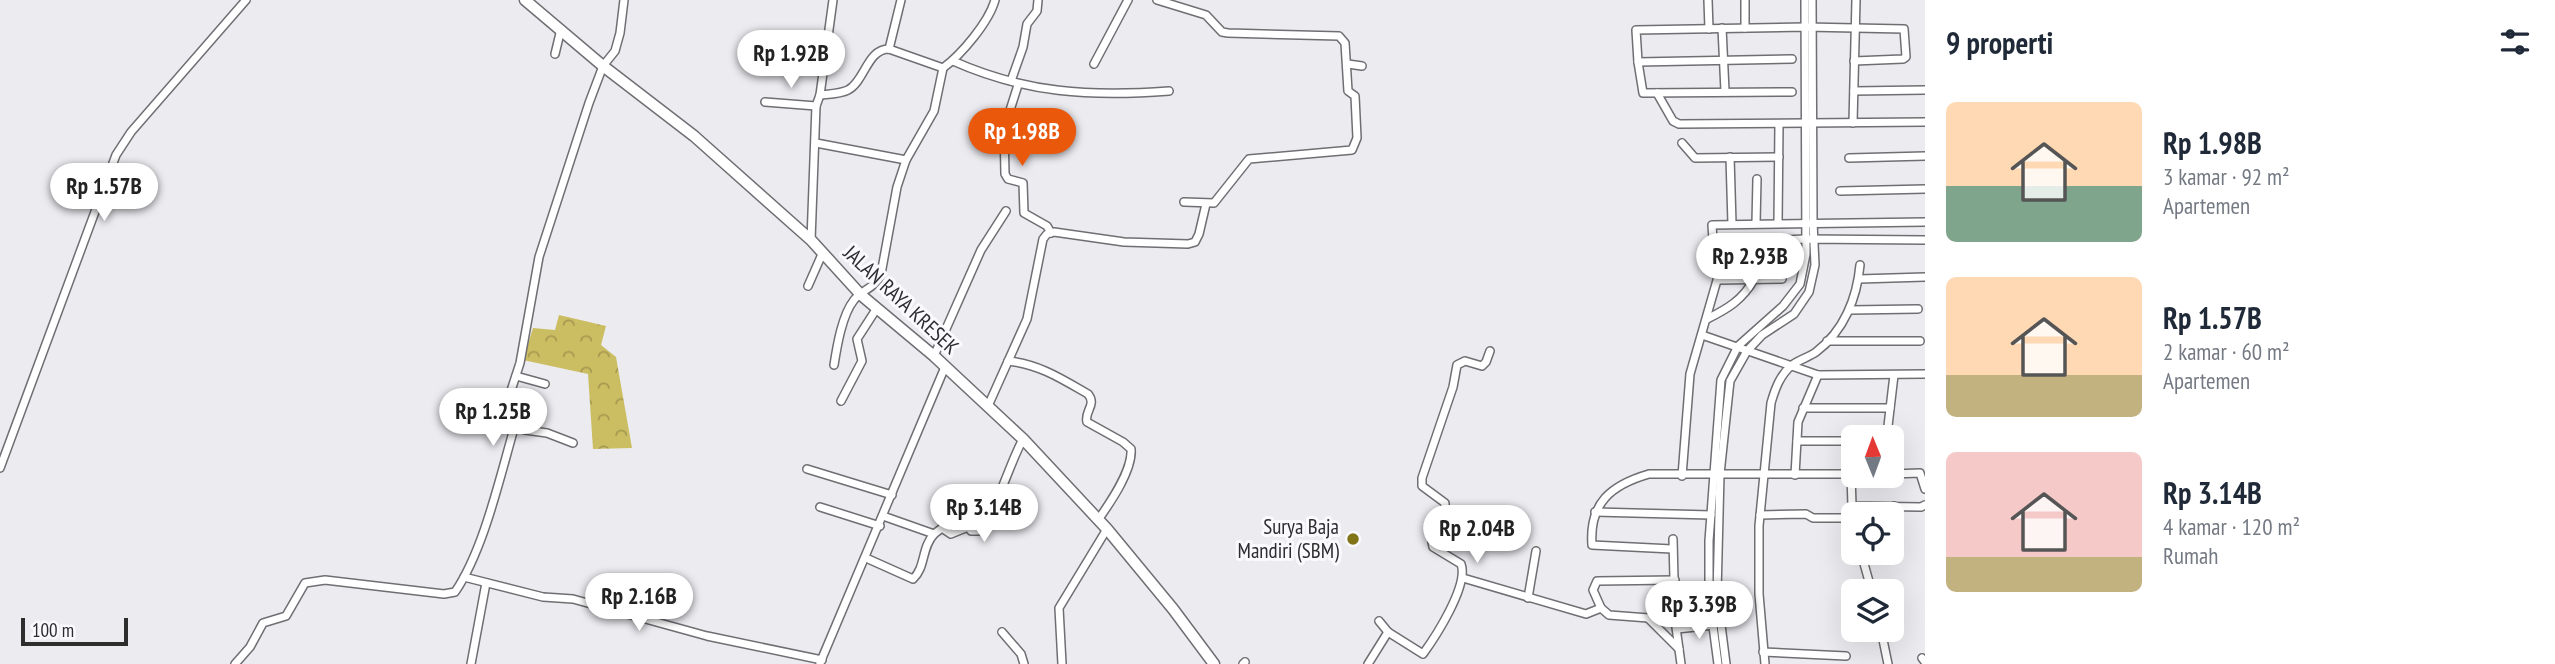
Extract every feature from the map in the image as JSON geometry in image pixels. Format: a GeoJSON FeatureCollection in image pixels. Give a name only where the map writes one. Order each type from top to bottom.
{"type":"FeatureCollection","features":[{"type":"Feature","properties":{"kind":"main road","name":"JALAN RAYA KRESEK"},"geometry":{"type":"LineString","coordinates":[[526,0],[603,66],[694,136],[811,240],[861,295],[934,356],[1023,439],[1107,529],[1214,664]]}},
{"type":"Feature","properties":{"kind":"street"},"geometry":{"type":"LineString","coordinates":[[0,468],[116,155],[131,132],[246,0]]}},
{"type":"Feature","properties":{"kind":"street"},"geometry":{"type":"LineString","coordinates":[[234,664],[242,659],[263,623],[286,616],[305,583],[309,581],[325,580],[444,594],[455,592],[488,519],[513,426],[514,420],[507,412],[507,403],[516,376],[539,257],[603,66],[615,51],[624,0]]}},
{"type":"Feature","properties":{"kind":"street"},"geometry":{"type":"LineString","coordinates":[[811,240],[816,106],[820,95],[833,0]]}},
{"type":"Feature","properties":{"kind":"street"},"geometry":{"type":"LineString","coordinates":[[889,49],[901,0]]}},
{"type":"Feature","properties":{"kind":"street"},"geometry":{"type":"LineString","coordinates":[[834,365],[841,332],[853,301],[876,284],[881,274],[897,187],[906,160],[934,111],[943,68],[953,61],[981,25],[993,9],[995,0]]}},
{"type":"Feature","properties":{"kind":"street"},"geometry":{"type":"LineString","coordinates":[[1038,0],[1037,11],[1027,24],[1003,138],[1005,174],[1009,179],[1023,183],[1024,214],[1047,226],[1051,233]]}},
{"type":"Feature","properties":{"kind":"street"},"geometry":{"type":"LineString","coordinates":[[1094,64],[1128,0]]}},
{"type":"Feature","properties":{"kind":"street"},"geometry":{"type":"LineString","coordinates":[[1157,0],[1206,15],[1222,32],[1339,36],[1345,43],[1348,91],[1355,96],[1356,102],[1357,138],[1352,150],[1249,159],[1217,200],[1206,204],[1184,202]]}},
{"type":"Feature","properties":{"kind":"street"},"geometry":{"type":"LineString","coordinates":[[1708,0],[1709,29]]}},
{"type":"Feature","properties":{"kind":"street"},"geometry":{"type":"LineString","coordinates":[[1745,0],[1745,28]]}},
{"type":"Feature","properties":{"kind":"street"},"geometry":{"type":"LineString","coordinates":[[1805,0],[1809,27]]}},
{"type":"Feature","properties":{"kind":"street"},"geometry":{"type":"LineString","coordinates":[[1713,593],[1721,380],[1738,346],[1783,306],[1800,284],[1809,239],[1809,27],[1812,0]]}},
{"type":"Feature","properties":{"kind":"street"},"geometry":{"type":"LineString","coordinates":[[1853,123],[1856,0]]}},
{"type":"Feature","properties":{"kind":"street"},"geometry":{"type":"LineString","coordinates":[[555,54],[561,28]]}},
{"type":"Feature","properties":{"kind":"street"},"geometry":{"type":"LineString","coordinates":[[1723,28],[1725,91]]}},
{"type":"Feature","properties":{"kind":"street"},"geometry":{"type":"LineString","coordinates":[[1792,92],[1642,91],[1635,35],[1638,29],[1904,29],[1906,57],[1854,61]]}},
{"type":"Feature","properties":{"kind":"street"},"geometry":{"type":"LineString","coordinates":[[820,95],[850,89],[859,81],[875,54],[883,49],[943,68]]}},
{"type":"Feature","properties":{"kind":"street"},"geometry":{"type":"LineString","coordinates":[[1638,62],[1792,59]]}},
{"type":"Feature","properties":{"kind":"street"},"geometry":{"type":"LineString","coordinates":[[953,61],[1014,83],[1072,93],[1168,91]]}},
{"type":"Feature","properties":{"kind":"street"},"geometry":{"type":"LineString","coordinates":[[1348,64],[1362,66]]}},
{"type":"Feature","properties":{"kind":"street"},"geometry":{"type":"LineString","coordinates":[[1854,91],[1925,90]]}},
{"type":"Feature","properties":{"kind":"street"},"geometry":{"type":"LineString","coordinates":[[1657,93],[1673,121],[1679,124],[1925,122]]}},
{"type":"Feature","properties":{"kind":"street"},"geometry":{"type":"LineString","coordinates":[[765,103],[816,106]]}},
{"type":"Feature","properties":{"kind":"street"},"geometry":{"type":"LineString","coordinates":[[1779,124],[1779,223]]}},
{"type":"Feature","properties":{"kind":"street"},"geometry":{"type":"LineString","coordinates":[[816,143],[906,160]]}},
{"type":"Feature","properties":{"kind":"street"},"geometry":{"type":"LineString","coordinates":[[1682,144],[1695,158],[1779,157]]}},
{"type":"Feature","properties":{"kind":"street"},"geometry":{"type":"LineString","coordinates":[[1849,158],[1925,156]]}},
{"type":"Feature","properties":{"kind":"street"},"geometry":{"type":"LineString","coordinates":[[1730,157],[1732,223]]}},
{"type":"Feature","properties":{"kind":"street"},"geometry":{"type":"LineString","coordinates":[[1756,223],[1757,179]]}},
{"type":"Feature","properties":{"kind":"street"},"geometry":{"type":"LineString","coordinates":[[1840,191],[1925,189]]}},
{"type":"Feature","properties":{"kind":"street"},"geometry":{"type":"LineString","coordinates":[[988,406],[1027,319],[1044,239],[1051,233],[1124,242],[1188,244],[1195,242],[1199,234],[1206,204]]}},
{"type":"Feature","properties":{"kind":"street"},"geometry":{"type":"LineString","coordinates":[[934,356],[981,250],[1006,211]]}},
{"type":"Feature","properties":{"kind":"street"},"geometry":{"type":"LineString","coordinates":[[1925,222],[1712,225],[1715,242],[1809,239],[1925,240]]}},
{"type":"Feature","properties":{"kind":"street"},"geometry":{"type":"LineString","coordinates":[[1718,664],[1711,515],[1731,381],[1746,351],[1762,335],[1794,314],[1809,292],[1815,265],[1809,239]]}},
{"type":"Feature","properties":{"kind":"street"},"geometry":{"type":"LineString","coordinates":[[1682,475],[1690,374],[1728,242]]}},
{"type":"Feature","properties":{"kind":"street"},"geometry":{"type":"LineString","coordinates":[[808,286],[823,252]]}},
{"type":"Feature","properties":{"kind":"street"},"geometry":{"type":"LineString","coordinates":[[1765,664],[1759,566],[1760,515],[1775,386],[1791,366],[1816,352],[1827,341],[1850,310],[1860,265]]}},
{"type":"Feature","properties":{"kind":"street"},"geometry":{"type":"LineString","coordinates":[[1859,279],[1925,277]]}},
{"type":"Feature","properties":{"kind":"street"},"geometry":{"type":"LineString","coordinates":[[1707,319],[1730,307],[1747,292],[1754,279]]}},
{"type":"Feature","properties":{"kind":"street"},"geometry":{"type":"LineString","coordinates":[[1718,280],[1782,279]]}},
{"type":"Feature","properties":{"kind":"street"},"geometry":{"type":"LineString","coordinates":[[841,401],[862,361],[857,344],[859,335],[877,308]]}},
{"type":"Feature","properties":{"kind":"street"},"geometry":{"type":"LineString","coordinates":[[1850,310],[1918,309]]}},
{"type":"Feature","properties":{"kind":"street"},"geometry":{"type":"LineString","coordinates":[[1702,335],[1818,375],[1925,374]]}},
{"type":"Feature","properties":{"kind":"street"},"geometry":{"type":"LineString","coordinates":[[1827,341],[1920,341]]}},
{"type":"Feature","properties":{"kind":"street"},"geometry":{"type":"LineString","coordinates":[[1421,664],[1423,654],[1439,631],[1463,578],[1461,564],[1433,547],[1432,542],[1445,503],[1422,486],[1422,478],[1453,387],[1457,365],[1465,361],[1482,366],[1490,351]]}},
{"type":"Feature","properties":{"kind":"street"},"geometry":{"type":"LineString","coordinates":[[1008,361],[1045,370],[1088,394],[1092,404],[1087,422],[1131,449],[1132,455],[1124,478],[1098,520]]}},
{"type":"Feature","properties":{"kind":"street"},"geometry":{"type":"LineString","coordinates":[[464,576],[543,597],[573,599],[707,636],[821,662],[945,367]]}},
{"type":"Feature","properties":{"kind":"street"},"geometry":{"type":"LineString","coordinates":[[1795,475],[1798,422],[1818,375]]}},
{"type":"Feature","properties":{"kind":"street"},"geometry":{"type":"LineString","coordinates":[[1889,425],[1894,375]]}},
{"type":"Feature","properties":{"kind":"street"},"geometry":{"type":"LineString","coordinates":[[516,376],[545,384]]}},
{"type":"Feature","properties":{"kind":"street"},"geometry":{"type":"LineString","coordinates":[[1803,408],[1890,408]]}},
{"type":"Feature","properties":{"kind":"street"},"geometry":{"type":"LineString","coordinates":[[513,426],[547,433],[573,443]]}},
{"type":"Feature","properties":{"kind":"street"},"geometry":{"type":"LineString","coordinates":[[866,558],[913,579],[918,575],[923,554],[934,534],[942,528],[951,534],[968,527],[971,531],[978,531],[998,498],[1009,465],[1023,439]]}},
{"type":"Feature","properties":{"kind":"street"},"geometry":{"type":"LineString","coordinates":[[1797,441],[1841,440]]}},
{"type":"Feature","properties":{"kind":"street"},"geometry":{"type":"LineString","coordinates":[[807,469],[892,495]]}},
{"type":"Feature","properties":{"kind":"street"},"geometry":{"type":"LineString","coordinates":[[1904,474],[1922,473],[1925,489]]}},
{"type":"Feature","properties":{"kind":"street"},"geometry":{"type":"LineString","coordinates":[[1672,549],[1592,545],[1595,512],[1606,497],[1627,481],[1649,474],[1841,474]]}},
{"type":"Feature","properties":{"kind":"street"},"geometry":{"type":"LineString","coordinates":[[1904,506],[1925,505]]}},
{"type":"Feature","properties":{"kind":"street"},"geometry":{"type":"LineString","coordinates":[[820,507],[880,526]]}},
{"type":"Feature","properties":{"kind":"street"},"geometry":{"type":"LineString","coordinates":[[1595,512],[1711,515]]}},
{"type":"Feature","properties":{"kind":"street"},"geometry":{"type":"LineString","coordinates":[[1760,515],[1807,514],[1813,518],[1841,514]]}},
{"type":"Feature","properties":{"kind":"street"},"geometry":{"type":"LineString","coordinates":[[883,516],[934,534]]}},
{"type":"Feature","properties":{"kind":"street"},"geometry":{"type":"LineString","coordinates":[[1062,664],[1059,608],[1107,529]]}},
{"type":"Feature","properties":{"kind":"street"},"geometry":{"type":"LineString","coordinates":[[1673,539],[1675,620],[1681,664]]}},
{"type":"Feature","properties":{"kind":"street"},"geometry":{"type":"LineString","coordinates":[[1528,598],[1535,551]]}},
{"type":"Feature","properties":{"kind":"street"},"geometry":{"type":"LineString","coordinates":[[1463,578],[1586,614],[1601,608]]}},
{"type":"Feature","properties":{"kind":"street"},"geometry":{"type":"LineString","coordinates":[[1675,580],[1597,581],[1593,590],[1601,608],[1609,615],[1675,620]]}},
{"type":"Feature","properties":{"kind":"street"},"geometry":{"type":"LineString","coordinates":[[471,664],[486,583]]}},
{"type":"Feature","properties":{"kind":"street"},"geometry":{"type":"LineString","coordinates":[[1647,617],[1679,649]]}},
{"type":"Feature","properties":{"kind":"street"},"geometry":{"type":"LineString","coordinates":[[1379,621],[1388,632],[1423,654]]}},
{"type":"Feature","properties":{"kind":"street"},"geometry":{"type":"LineString","coordinates":[[1677,629],[1717,625]]}},
{"type":"Feature","properties":{"kind":"street"},"geometry":{"type":"LineString","coordinates":[[1717,625],[1726,664]]}},
{"type":"Feature","properties":{"kind":"street"},"geometry":{"type":"LineString","coordinates":[[1002,632],[1021,654],[1024,664]]}},
{"type":"Feature","properties":{"kind":"street"},"geometry":{"type":"LineString","coordinates":[[1368,664],[1388,632]]}},
{"type":"Feature","properties":{"kind":"street"},"geometry":{"type":"LineString","coordinates":[[1883,642],[1888,664]]}},
{"type":"Feature","properties":{"kind":"street"},"geometry":{"type":"LineString","coordinates":[[1763,652],[1846,656]]}},
{"type":"Feature","properties":{"kind":"green space"},"geometry":{"type":"Polygon","coordinates":[[[559,315],[606,326],[601,345],[616,357],[632,448],[593,449],[588,374],[523,360],[533,328],[555,330],[559,315]]]}},
{"type":"Feature","properties":{"kind":"place","name":"Surya Baja Mandiri (SBM)"},"geometry":{"type":"Point","coordinates":[1353,539]}}]}
